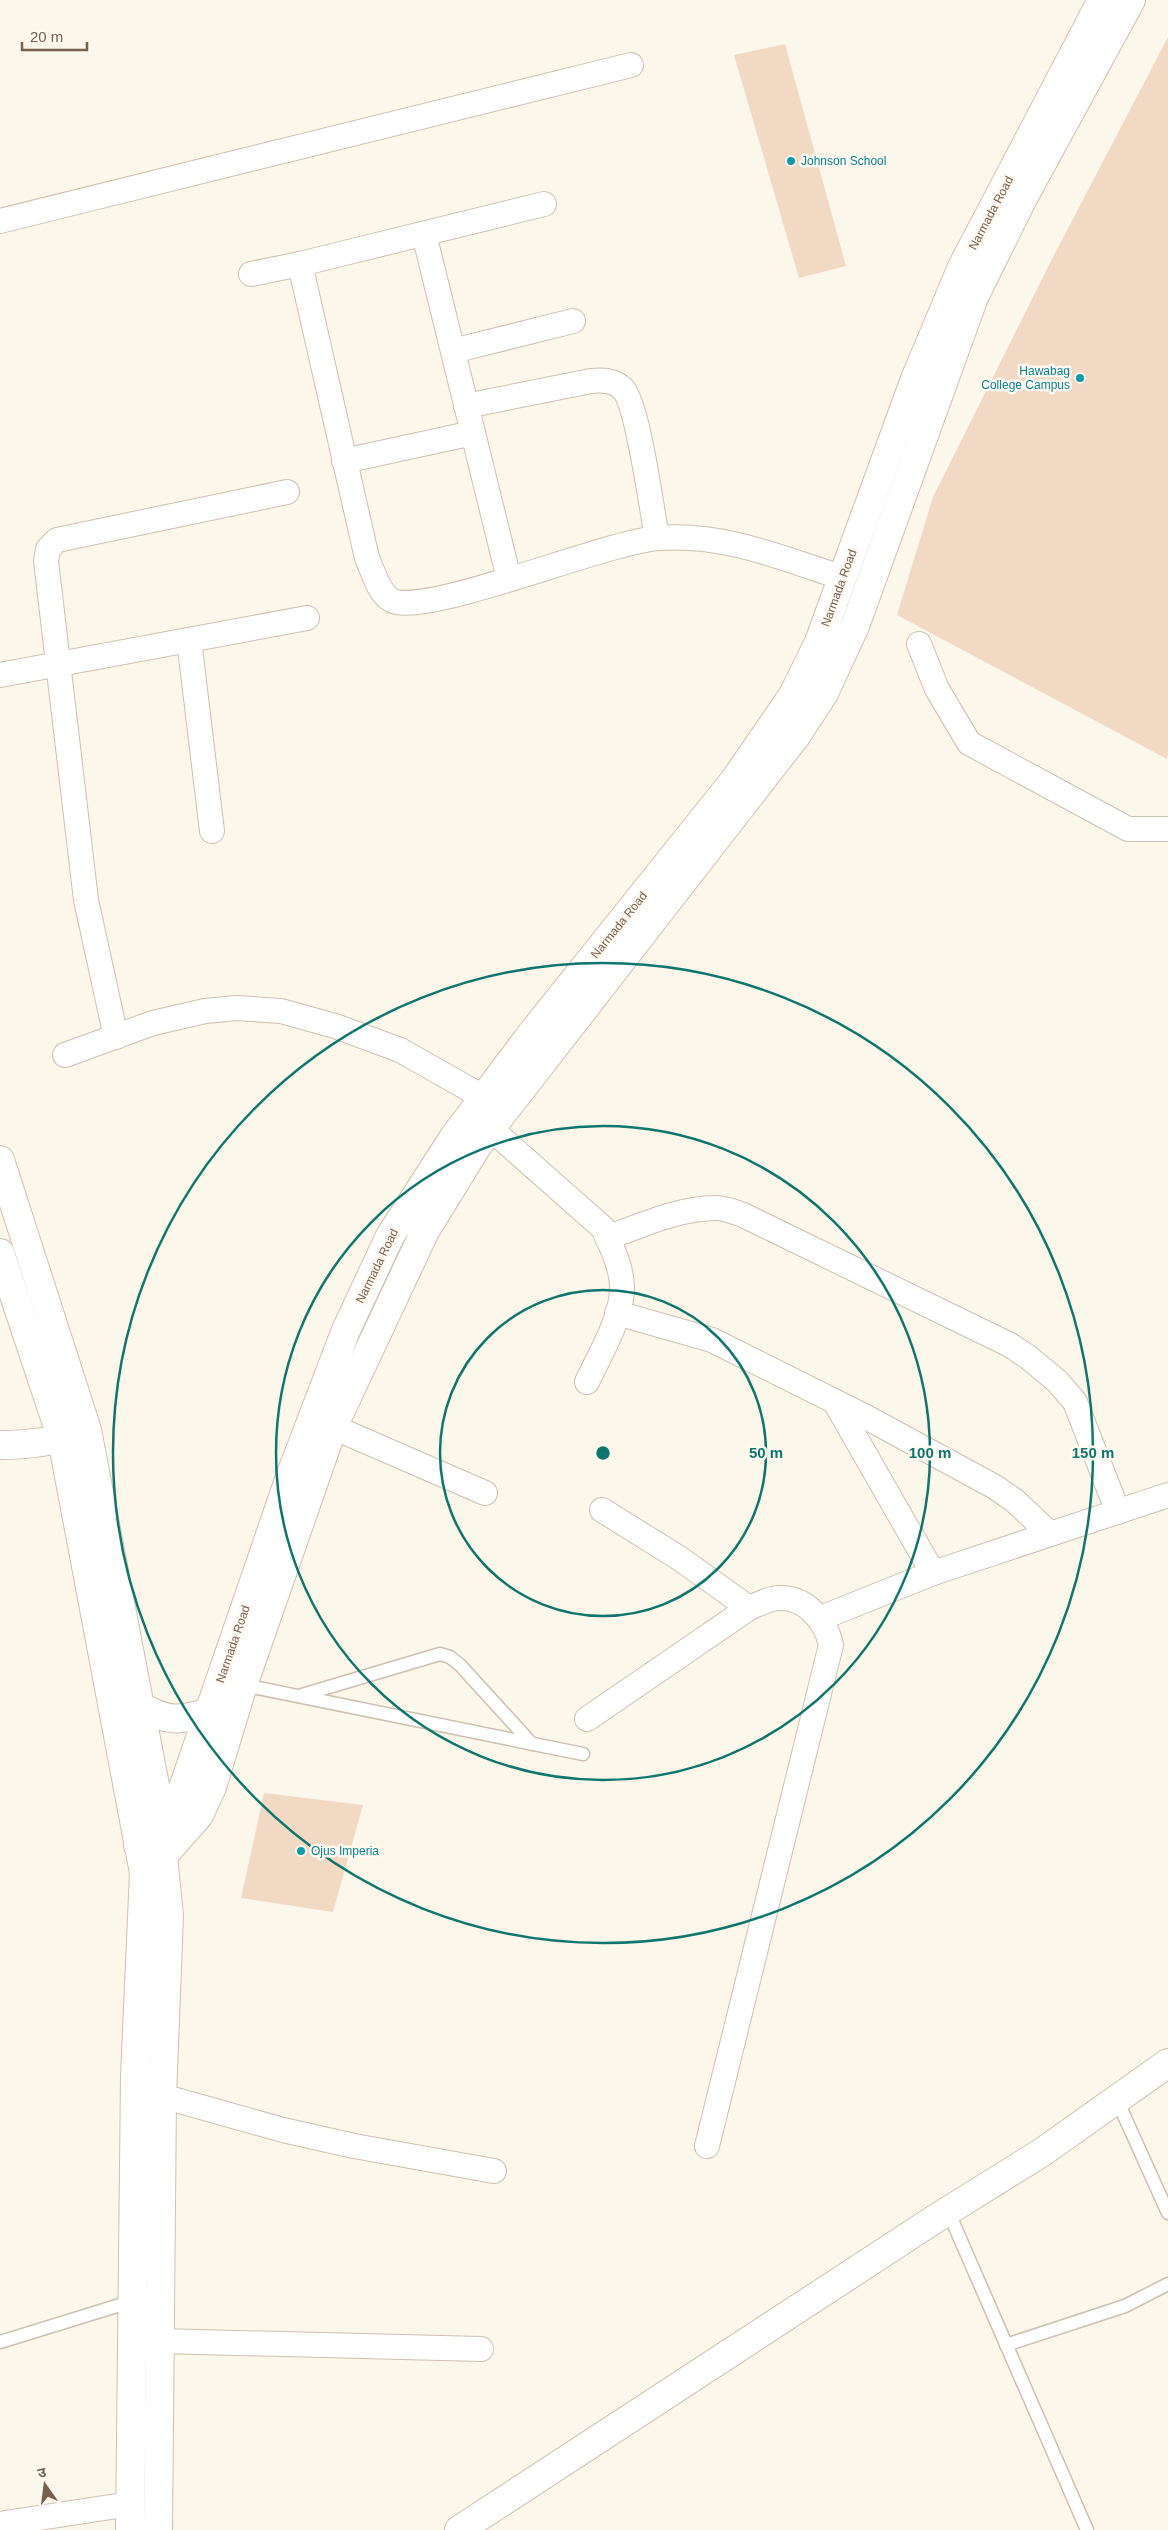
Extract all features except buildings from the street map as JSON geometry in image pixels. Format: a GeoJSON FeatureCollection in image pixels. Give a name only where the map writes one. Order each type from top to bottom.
{"type":"FeatureCollection","features":[{"type":"Feature","properties":{"kind":"street","name":"Narmada Road"},"geometry":{"type":"LineString","coordinates":[[138,1845],[160,1826],[183,1788],[291,1474],[346,1330],[390,1236],[454,1136],[532,1033],[736,778],[793,695],[819,642],[915,379],[962,267],[1102,0]]}},
{"type":"Feature","properties":{"kind":"street"},"geometry":{"type":"LineString","coordinates":[[154,1864],[199,1815],[212,1787],[244,1684],[333,1427],[425,1230],[444,1198],[491,1129],[790,744],[824,693],[856,626],[974,297],[1023,198],[1131,0]]}},
{"type":"Feature","properties":{"kind":"street"},"geometry":{"type":"LineString","coordinates":[[0,221],[631,65]]}},
{"type":"Feature","properties":{"kind":"street"},"geometry":{"type":"LineString","coordinates":[[251,274],[300,264],[544,204]]}},
{"type":"Feature","properties":{"kind":"street"},"geometry":{"type":"LineString","coordinates":[[424,234],[509,579]]}},
{"type":"Feature","properties":{"kind":"street"},"geometry":{"type":"LineString","coordinates":[[300,264],[367,558],[380,588],[392,600],[410,604],[442,598],[620,544],[657,538],[693,537],[747,546],[842,578]]}},
{"type":"Feature","properties":{"kind":"street"},"geometry":{"type":"LineString","coordinates":[[453,351],[573,321]]}},
{"type":"Feature","properties":{"kind":"street"},"geometry":{"type":"LineString","coordinates":[[466,406],[591,381],[605,380],[615,383],[624,390],[634,415],[657,538]]}},
{"type":"Feature","properties":{"kind":"street"},"geometry":{"type":"LineString","coordinates":[[344,461],[473,433]]}},
{"type":"Feature","properties":{"kind":"street"},"geometry":{"type":"LineString","coordinates":[[116,1037],[86,900],[60,664],[46,560],[48,549],[57,540],[287,492]]}},
{"type":"Feature","properties":{"kind":"street"},"geometry":{"type":"LineString","coordinates":[[0,675],[307,618]]}},
{"type":"Feature","properties":{"kind":"street"},"geometry":{"type":"LineString","coordinates":[[189,640],[212,831]]}},
{"type":"Feature","properties":{"kind":"street"},"geometry":{"type":"LineString","coordinates":[[919,644],[937,689],[969,743],[1128,829],[1168,829]]}},
{"type":"Feature","properties":{"kind":"street"},"geometry":{"type":"LineString","coordinates":[[65,1055],[153,1023],[205,1011],[237,1008],[281,1011],[335,1026],[400,1050],[484,1097]]}},
{"type":"Feature","properties":{"kind":"street"},"geometry":{"type":"LineString","coordinates":[[491,1129],[603,1228],[608,1238],[620,1272],[622,1290],[617,1313],[587,1382]]}},
{"type":"Feature","properties":{"kind":"street"},"geometry":{"type":"LineString","coordinates":[[0,1160],[74,1434],[140,1706],[157,1796],[160,1826],[154,1864],[135,2076],[130,2517],[0,2524]]}},
{"type":"Feature","properties":{"kind":"street"},"geometry":{"type":"LineString","coordinates":[[608,1238],[661,1218],[694,1210],[718,1208],[743,1215],[1010,1345],[1028,1357],[1056,1381],[1075,1402],[1118,1512]]}},
{"type":"Feature","properties":{"kind":"street"},"geometry":{"type":"LineString","coordinates":[[0,1253],[74,1434],[138,1845],[154,1864],[169,1916],[162,2096],[158,2530]]}},
{"type":"Feature","properties":{"kind":"street"},"geometry":{"type":"LineString","coordinates":[[617,1313],[712,1340],[835,1402],[995,1487],[1015,1501],[1050,1534]]}},
{"type":"Feature","properties":{"kind":"street"},"geometry":{"type":"LineString","coordinates":[[835,1402],[933,1573]]}},
{"type":"Feature","properties":{"kind":"street"},"geometry":{"type":"LineString","coordinates":[[333,1427],[485,1493]]}},
{"type":"Feature","properties":{"kind":"street"},"geometry":{"type":"LineString","coordinates":[[0,1445],[26,1445],[74,1434]]}},
{"type":"Feature","properties":{"kind":"street"},"geometry":{"type":"LineString","coordinates":[[820,1618],[933,1573],[1168,1495]]}},
{"type":"Feature","properties":{"kind":"street"},"geometry":{"type":"LineString","coordinates":[[602,1510],[679,1558],[749,1608]]}},
{"type":"Feature","properties":{"kind":"street"},"geometry":{"type":"LineString","coordinates":[[587,1719],[749,1608],[771,1599],[787,1598],[804,1604],[820,1618],[828,1633],[831,1645],[707,2146]]}},
{"type":"Feature","properties":{"kind":"street"},"geometry":{"type":"LineString","coordinates":[[140,1706],[160,1717],[176,1719],[209,1712]]}},
{"type":"Feature","properties":{"kind":"street"},"geometry":{"type":"LineString","coordinates":[[458,2530],[948,2211],[1041,2154],[1168,2063]]}},
{"type":"Feature","properties":{"kind":"street"},"geometry":{"type":"LineString","coordinates":[[162,2096],[283,2130],[354,2146],[494,2172]]}},
{"type":"Feature","properties":{"kind":"street"},"geometry":{"type":"LineString","coordinates":[[160,2341],[481,2349]]}},
{"type":"Feature","properties":{"kind":"lane"},"geometry":{"type":"LineString","coordinates":[[299,1696],[440,1654],[450,1657],[460,1665],[532,1744]]}},
{"type":"Feature","properties":{"kind":"lane"},"geometry":{"type":"LineString","coordinates":[[244,1684],[583,1754]]}},
{"type":"Feature","properties":{"kind":"lane"},"geometry":{"type":"LineString","coordinates":[[1117,2100],[1168,2214]]}},
{"type":"Feature","properties":{"kind":"lane"},"geometry":{"type":"LineString","coordinates":[[948,2211],[1087,2530]]}},
{"type":"Feature","properties":{"kind":"lane"},"geometry":{"type":"LineString","coordinates":[[1006,2345],[1125,2306],[1168,2284]]}},
{"type":"Feature","properties":{"kind":"lane"},"geometry":{"type":"LineString","coordinates":[[0,2342],[133,2301]]}},
{"type":"Feature","properties":{"kind":"place","name":"Johnson School"},"geometry":{"type":"Point","coordinates":[791,161]}},
{"type":"Feature","properties":{"kind":"place","name":"Hawabag College Campus"},"geometry":{"type":"Point","coordinates":[1080,378]}},
{"type":"Feature","properties":{"kind":"place","name":"Ojus Imperia"},"geometry":{"type":"Point","coordinates":[301,1851]}}]}
